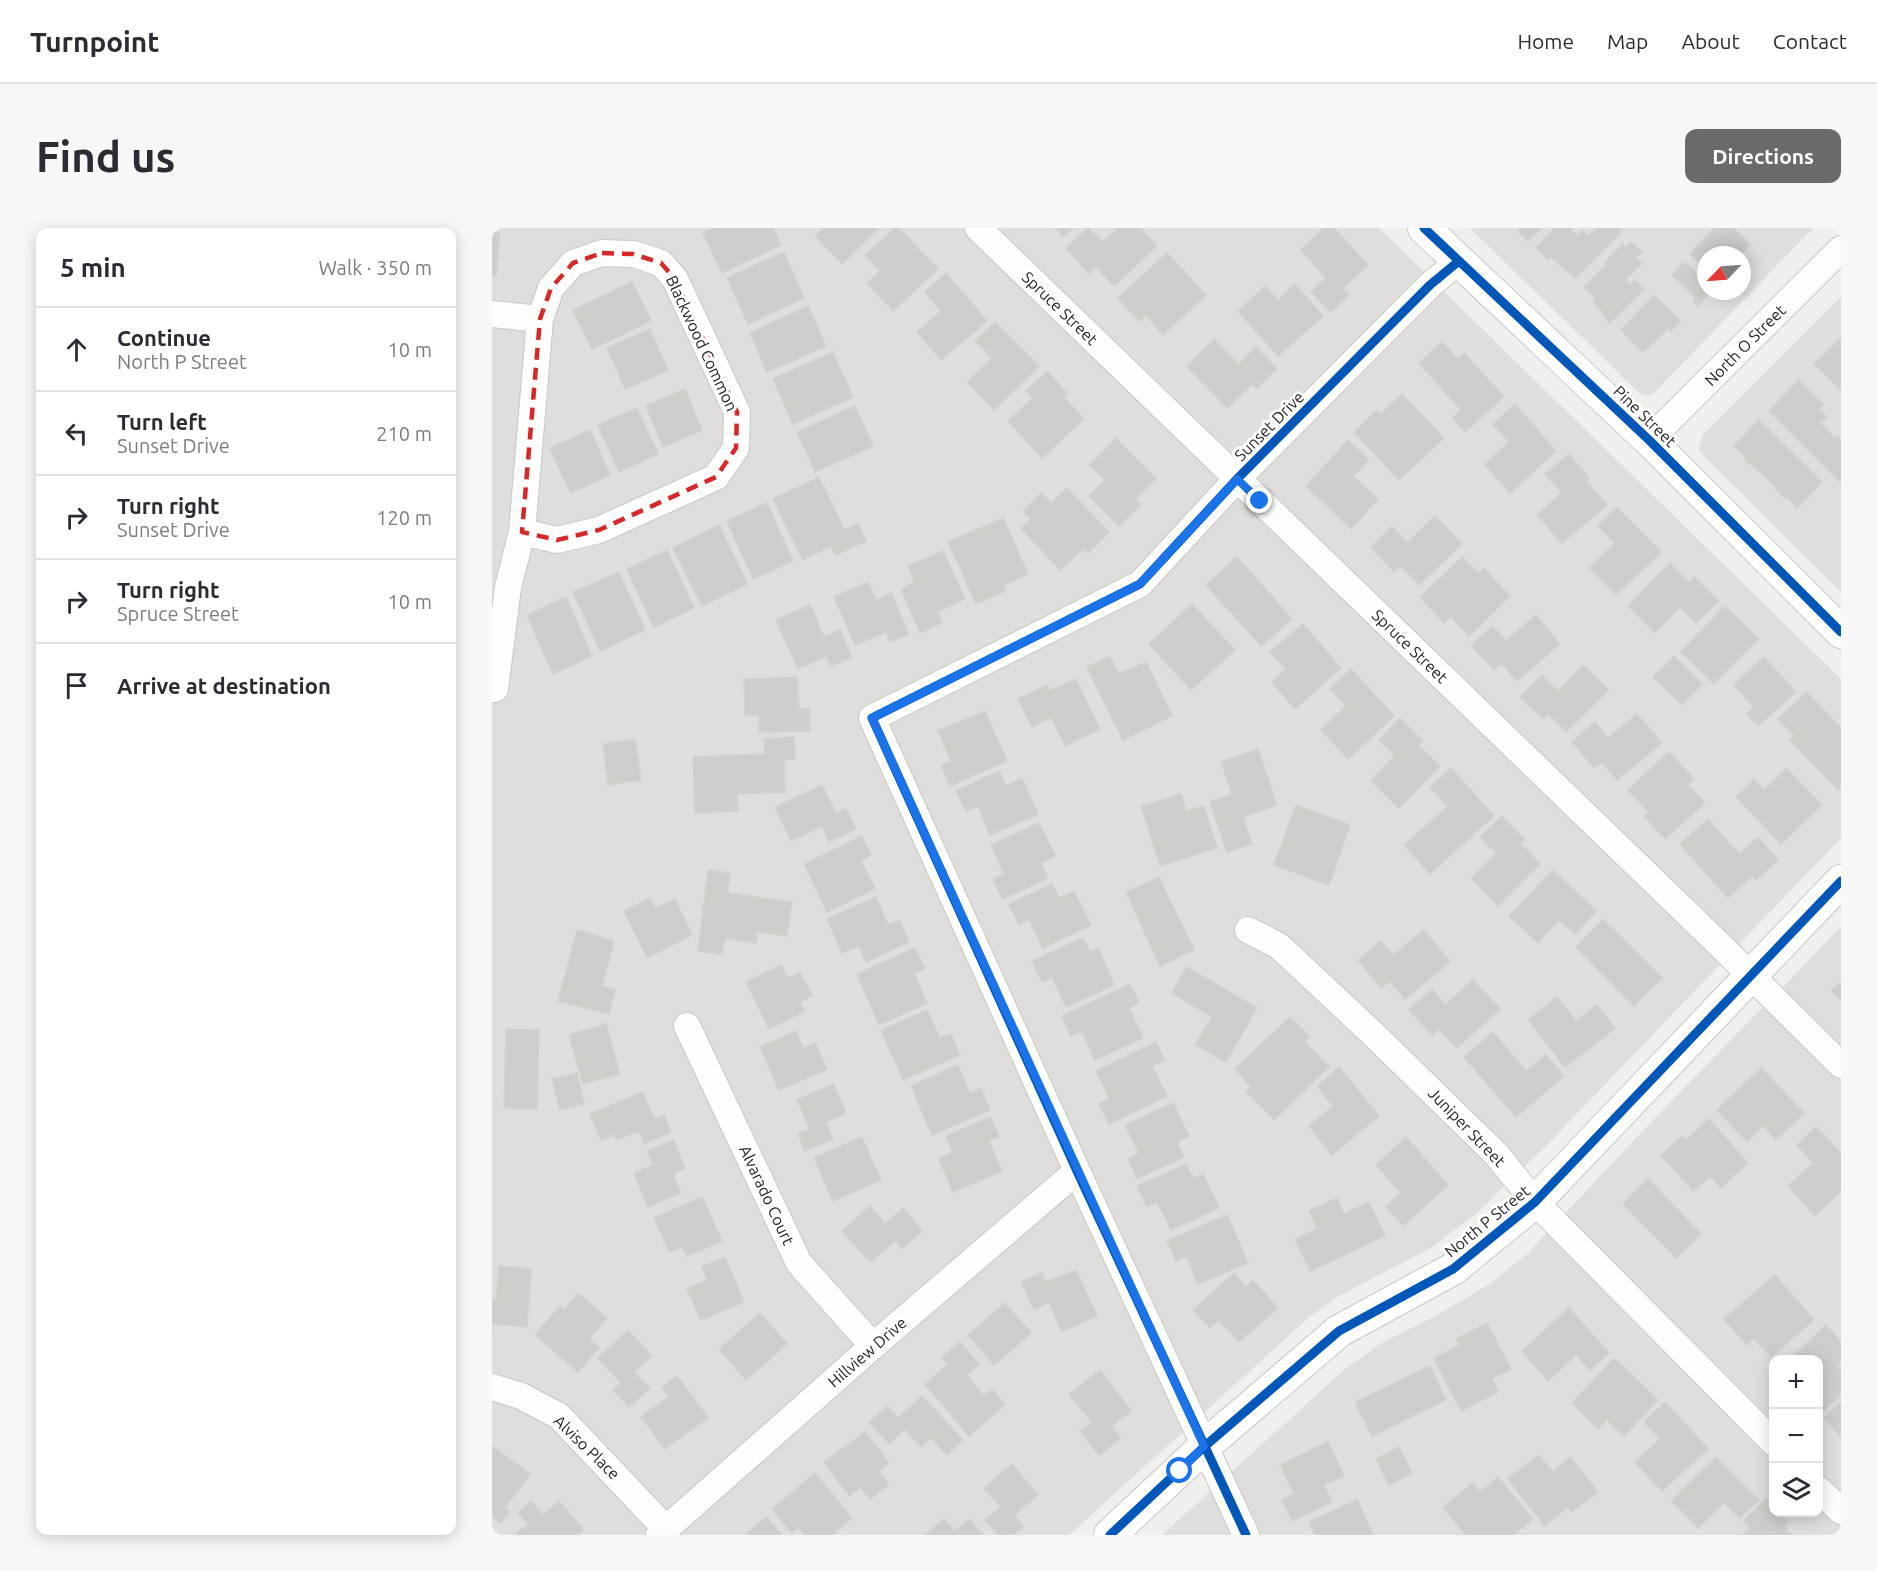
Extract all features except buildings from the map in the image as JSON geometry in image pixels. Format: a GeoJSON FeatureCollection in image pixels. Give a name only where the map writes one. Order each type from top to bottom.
{"type":"FeatureCollection","features":[{"type":"Feature","properties":{"kind":"street","name":"Spruce Street"},"geometry":{"type":"LineString","coordinates":[[978,228],[1751,975],[1841,1065]]}},
{"type":"Feature","properties":{"kind":"street","name":"Pine Street"},"geometry":{"type":"LineString","coordinates":[[1424,228],[1649,440],[1841,632]]}},
{"type":"Feature","properties":{"kind":"street","name":"North O Street"},"geometry":{"type":"LineString","coordinates":[[1649,440],[1841,249]]}},
{"type":"Feature","properties":{"kind":"street","name":"Blackwood Common"},"geometry":{"type":"LineString","coordinates":[[495,689],[508,587],[522,532],[540,319],[550,288],[573,263],[602,253],[633,254],[661,263],[675,279],[737,412],[736,448],[716,477],[599,530],[558,540],[522,532]]}},
{"type":"Feature","properties":{"kind":"street","name":"Sunset Drive"},"geometry":{"type":"LineString","coordinates":[[1246,1535],[1077,1171],[872,718],[1140,584],[1237,479],[1430,285],[1459,261]]}},
{"type":"Feature","properties":{"kind":"street"},"geometry":{"type":"LineString","coordinates":[[492,314],[540,319]]}},
{"type":"Feature","properties":{"kind":"street","name":"North P Street"},"geometry":{"type":"LineString","coordinates":[[1110,1535],[1204,1446],[1339,1331],[1453,1269],[1535,1202],[1841,881]]}},
{"type":"Feature","properties":{"kind":"street","name":"Juniper Street"},"geometry":{"type":"LineString","coordinates":[[1248,930],[1279,946],[1497,1155],[1535,1202],[1769,1439]]}},
{"type":"Feature","properties":{"kind":"street","name":"Alvarado Court"},"geometry":{"type":"LineString","coordinates":[[687,1026],[799,1263],[873,1346]]}},
{"type":"Feature","properties":{"kind":"street","name":"Hillview Drive"},"geometry":{"type":"LineString","coordinates":[[663,1532],[873,1346],[1077,1171]]}},
{"type":"Feature","properties":{"kind":"street","name":"Alviso Place"},"geometry":{"type":"LineString","coordinates":[[492,1387],[520,1396],[559,1416],[663,1532]]}},
{"type":"Feature","properties":{"kind":"street"},"geometry":{"type":"LineString","coordinates":[[1823,1494],[1841,1511]]}},
{"type":"Feature","properties":{"kind":"highlighted area"},"geometry":{"type":"Polygon","coordinates":[[[602,253],[633,254],[661,263],[675,279],[737,412],[736,448],[716,477],[599,530],[557,540],[522,532],[540,319],[551,288],[573,263],[602,253]]]}},
{"type":"Feature","properties":{"kind":"shaded area"},"geometry":{"type":"Polygon","coordinates":[[[492,228],[1379,228],[1841,679],[1841,838],[1549,1143],[1477,1213],[1429,1249],[1339,1296],[1308,1318],[1069,1535],[492,1535],[492,228]]]}},
{"type":"Feature","properties":{"kind":"shaded area"},"geometry":{"type":"Polygon","coordinates":[[[1470,228],[1813,228],[1751,292],[1751,246],[1697,246],[1697,300],[1744,300],[1656,391],[1645,396],[1638,392],[1470,228]]]}},
{"type":"Feature","properties":{"kind":"shaded area"},"geometry":{"type":"Polygon","coordinates":[[[1841,297],[1841,592],[1699,449],[1703,435],[1841,297]]]}},
{"type":"Feature","properties":{"kind":"shaded area"},"geometry":{"type":"Polygon","coordinates":[[[1841,927],[1841,1535],[1162,1535],[1346,1368],[1383,1342],[1441,1313],[1489,1284],[1526,1255],[1654,1119],[1841,927]]]}},
{"type":"Feature","properties":{"kind":"cycle path"},"geometry":{"type":"LineString","coordinates":[[1424,228],[1649,440],[1841,632]]}},
{"type":"Feature","properties":{"kind":"cycle path"},"geometry":{"type":"LineString","coordinates":[[1246,1535],[1077,1171],[872,718],[1140,584],[1237,479],[1430,285],[1459,261]]}},
{"type":"Feature","properties":{"kind":"cycle path"},"geometry":{"type":"LineString","coordinates":[[1110,1535],[1205,1446],[1339,1331],[1453,1269],[1535,1202],[1841,881]]}},
{"type":"Feature","properties":{"kind":"route"},"geometry":{"type":"LineString","coordinates":[[1180,1471],[1204,1446],[872,718],[1140,584],[1237,479],[1260,501]]}}]}
